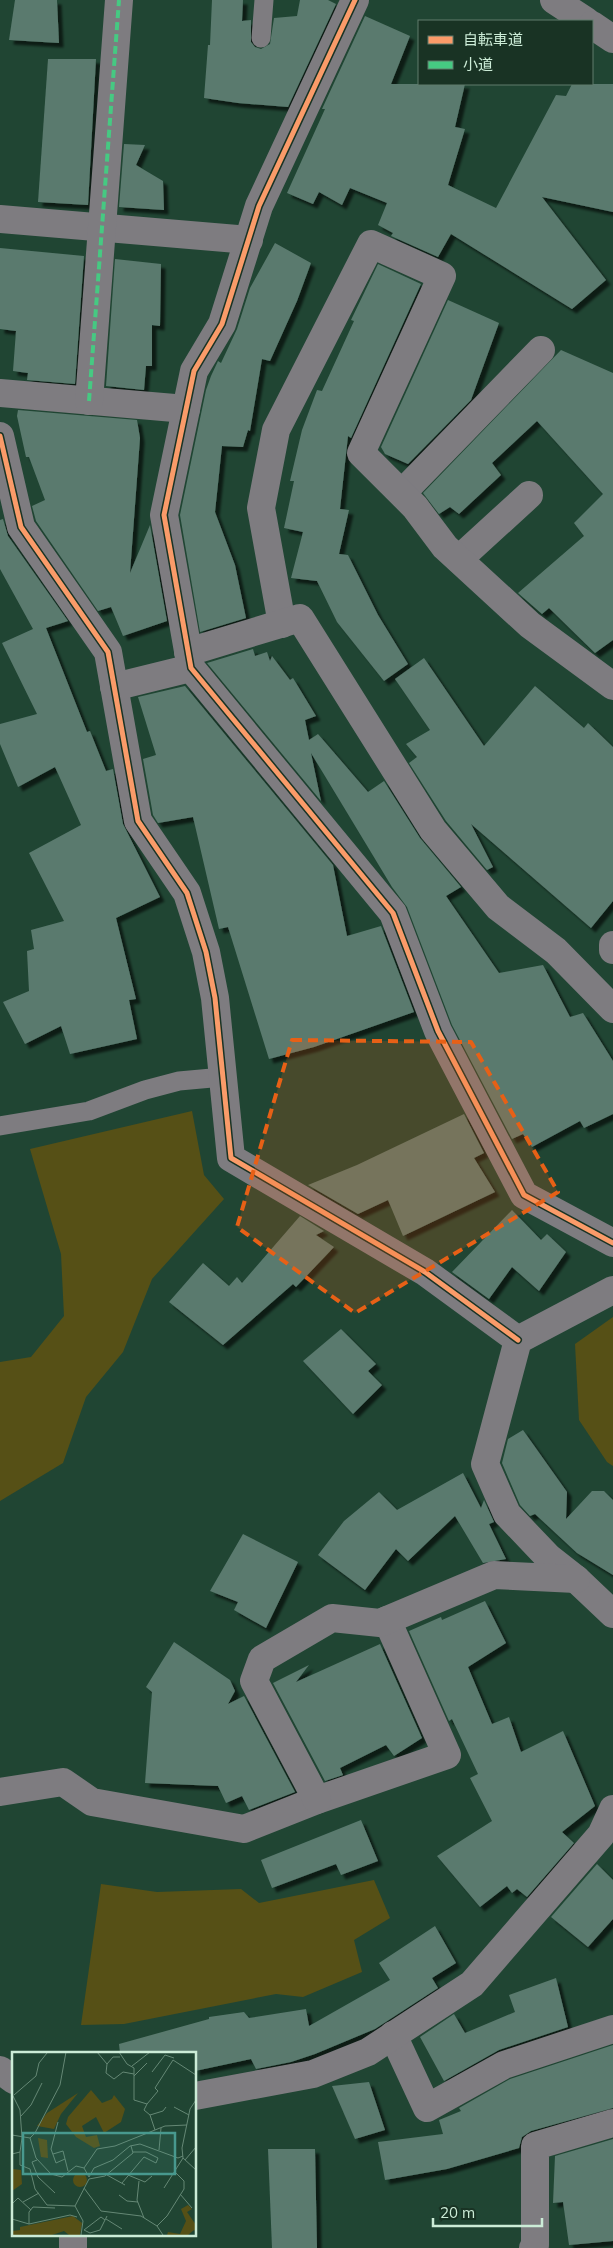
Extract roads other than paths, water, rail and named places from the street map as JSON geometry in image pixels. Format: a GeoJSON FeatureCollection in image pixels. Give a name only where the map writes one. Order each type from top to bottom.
{"type":"FeatureCollection","features":[{"type":"Feature","properties":{"kind":"street"},"geometry":{"type":"LineString","coordinates":[[89,401],[118,0]]}},
{"type":"Feature","properties":{"kind":"street"},"geometry":{"type":"LineString","coordinates":[[356,0],[259,206],[222,324],[194,371],[164,515],[190,660],[392,913],[438,1031],[524,1195],[613,1243]]}},
{"type":"Feature","properties":{"kind":"street"},"geometry":{"type":"LineString","coordinates":[[593,26],[613,39]]}},
{"type":"Feature","properties":{"kind":"street"},"geometry":{"type":"LineString","coordinates":[[0,219],[249,240]]}},
{"type":"Feature","properties":{"kind":"street"},"geometry":{"type":"LineString","coordinates":[[282,624],[261,508],[276,430],[372,244],[442,276],[361,452],[415,507],[446,547],[530,625],[613,686]]}},
{"type":"Feature","properties":{"kind":"street"},"geometry":{"type":"LineString","coordinates":[[402,493],[541,350]]}},
{"type":"Feature","properties":{"kind":"street"},"geometry":{"type":"LineString","coordinates":[[0,393],[186,409]]}},
{"type":"Feature","properties":{"kind":"street"},"geometry":{"type":"LineString","coordinates":[[0,436],[21,527],[108,652],[138,821],[187,893],[206,952],[215,998],[231,1158],[425,1272],[518,1340]]}},
{"type":"Feature","properties":{"kind":"street"},"geometry":{"type":"LineString","coordinates":[[459,559],[528,495]]}},
{"type":"Feature","properties":{"kind":"street"},"geometry":{"type":"LineString","coordinates":[[114,687],[300,618],[434,830],[498,907],[556,951],[613,1009]]}},
{"type":"Feature","properties":{"kind":"street"},"geometry":{"type":"LineString","coordinates":[[613,945],[613,950]]}},
{"type":"Feature","properties":{"kind":"street"},"geometry":{"type":"LineString","coordinates":[[613,1290],[518,1340],[485,1464],[508,1514],[548,1557],[576,1579],[613,1614]]}},
{"type":"Feature","properties":{"kind":"street"},"geometry":{"type":"LineString","coordinates":[[317,1800],[254,1681],[262,1659],[332,1618],[380,1622],[494,1575],[576,1579]]}},
{"type":"Feature","properties":{"kind":"street"},"geometry":{"type":"LineString","coordinates":[[0,1792],[63,1782],[92,1802],[244,1829],[317,1800],[447,1755],[387,1620]]}},
{"type":"Feature","properties":{"kind":"street"},"geometry":{"type":"LineString","coordinates":[[196,2096],[313,2074],[368,2052],[472,1984],[601,1835],[613,1810]]}},
{"type":"Feature","properties":{"kind":"street"},"geometry":{"type":"LineString","coordinates":[[393,2036],[427,2108],[504,2064],[613,2029]]}},
{"type":"Feature","properties":{"kind":"street"},"geometry":{"type":"LineString","coordinates":[[0,2070],[12,2079]]}},
{"type":"Feature","properties":{"kind":"street"},"geometry":{"type":"LineString","coordinates":[[533,2248],[535,2245],[535,2146],[613,2123]]}},
{"type":"Feature","properties":{"kind":"lane"},"geometry":{"type":"LineString","coordinates":[[261,38],[264,0]]}},
{"type":"Feature","properties":{"kind":"lane"},"geometry":{"type":"LineString","coordinates":[[0,1126],[89,1111],[144,1090],[179,1081],[223,1077]]}}]}
